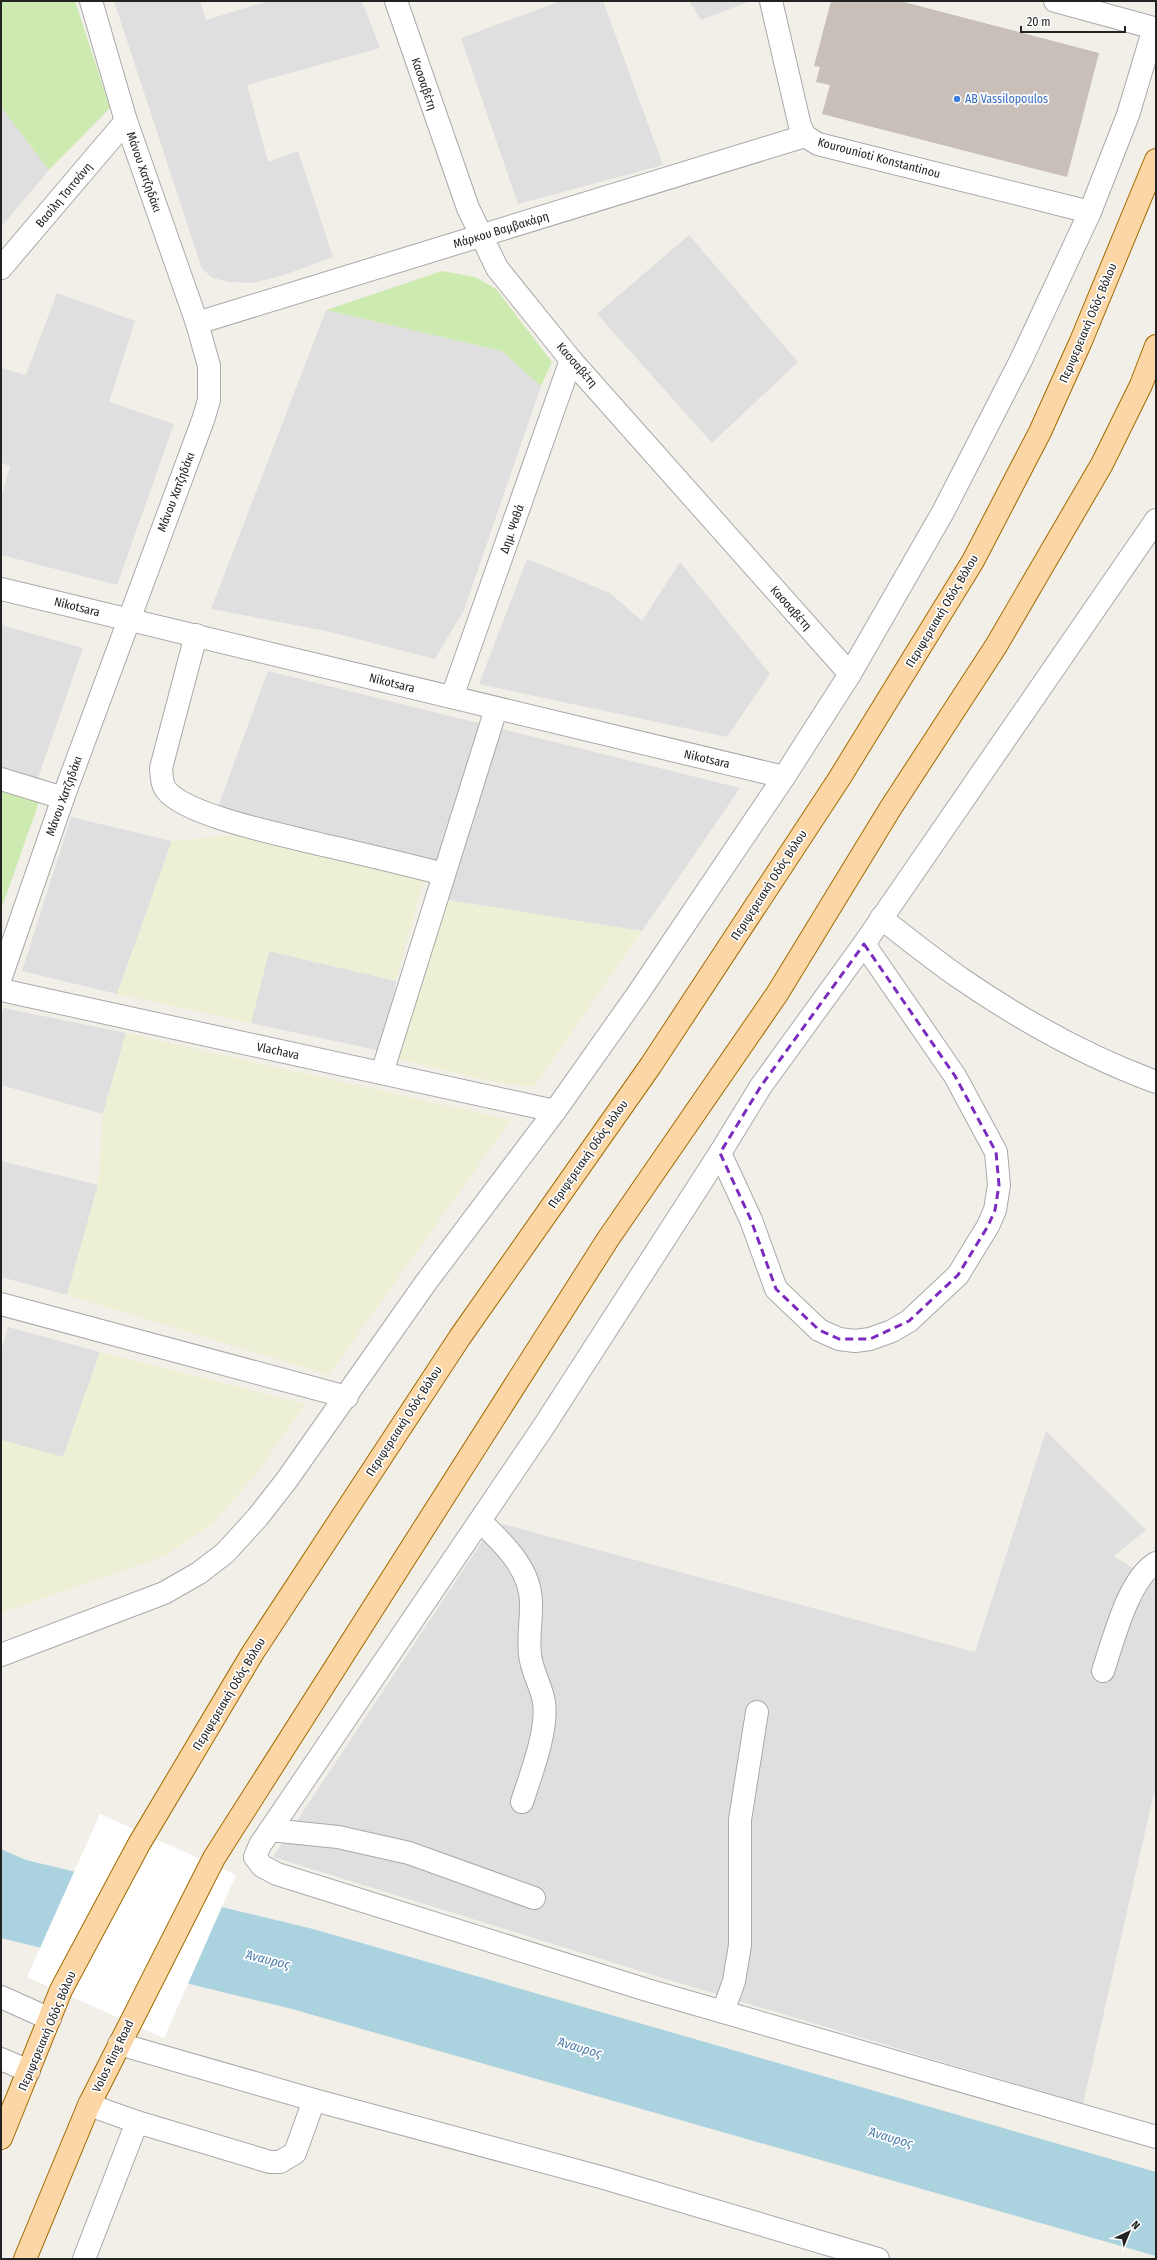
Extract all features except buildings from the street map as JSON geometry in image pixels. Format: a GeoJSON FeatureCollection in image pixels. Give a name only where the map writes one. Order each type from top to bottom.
{"type":"FeatureCollection","features":[{"type":"Feature","properties":{"kind":"main road","name":"Περιφερειακή Οδός Βόλου"},"geometry":{"type":"LineString","coordinates":[[1,2138],[30,2071],[61,1990],[139,1844],[252,1654],[460,1337],[650,1065],[835,785],[973,561],[1043,425],[1081,341],[1156,160]]}},
{"type":"Feature","properties":{"kind":"main road","name":"Volos Ring Road"},"geometry":{"type":"LineString","coordinates":[[25,2259],[89,2105],[130,2021],[214,1858],[608,1239],[777,994],[890,809],[996,646],[1102,464],[1141,385],[1156,346]]}},
{"type":"Feature","properties":{"kind":"street","name":"Μάνου Χατζηδάκι"},"geometry":{"type":"LineString","coordinates":[[1,977],[63,798],[207,410],[210,388],[209,372],[197,323],[126,121],[91,1]]}},
{"type":"Feature","properties":{"kind":"street","name":"Κασσαβέτη"},"geometry":{"type":"LineString","coordinates":[[396,1],[468,208],[480,236],[497,268],[571,360],[850,674]]}},
{"type":"Feature","properties":{"kind":"street","name":"Kourounioti Konstantinou"},"geometry":{"type":"LineString","coordinates":[[771,1],[786,58],[795,111],[805,136],[818,144],[1090,212]]}},
{"type":"Feature","properties":{"kind":"street"},"geometry":{"type":"LineString","coordinates":[[1,1655],[164,1593],[212,1563],[257,1518],[347,1397],[427,1282],[555,1111],[637,995],[784,778],[850,674],[977,450],[1090,212],[1128,115],[1154,28],[1055,1]]}},
{"type":"Feature","properties":{"kind":"street","name":"Βασίλη Τσιτσάνη"},"geometry":{"type":"LineString","coordinates":[[1,268],[126,121]]}},
{"type":"Feature","properties":{"kind":"street","name":"Μάρκου Βαμβακάρη"},"geometry":{"type":"LineString","coordinates":[[197,323],[805,136]]}},
{"type":"Feature","properties":{"kind":"street","name":"Δημ. Ψαθά"},"geometry":{"type":"LineString","coordinates":[[452,698],[571,360]]}},
{"type":"Feature","properties":{"kind":"street"},"geometry":{"type":"LineString","coordinates":[[1156,520],[864,944],[761,1086],[720,1153],[480,1521],[270,1830],[257,1850],[255,1857],[262,1866],[277,1874],[452,1930],[723,2012],[1156,2137]]}},
{"type":"Feature","properties":{"kind":"street","name":"Nikotsara"},"geometry":{"type":"LineString","coordinates":[[1,589],[784,778]]}},
{"type":"Feature","properties":{"kind":"street"},"geometry":{"type":"LineString","coordinates":[[196,635],[161,768],[162,782],[167,791],[177,799],[196,808],[241,824],[444,874]]}},
{"type":"Feature","properties":{"kind":"street"},"geometry":{"type":"LineString","coordinates":[[382,1073],[496,709]]}},
{"type":"Feature","properties":{"kind":"street"},"geometry":{"type":"LineString","coordinates":[[1,779],[63,798]]}},
{"type":"Feature","properties":{"kind":"street"},"geometry":{"type":"LineString","coordinates":[[881,918],[963,980],[1055,1038],[1121,1069],[1156,1082]]}},
{"type":"Feature","properties":{"kind":"street"},"geometry":{"type":"LineString","coordinates":[[720,1153],[751,1220],[776,1289],[819,1330],[839,1339],[855,1342],[870,1339],[892,1331],[909,1321],[958,1275],[988,1226],[995,1210],[999,1185],[996,1152],[954,1076],[864,944]]}},
{"type":"Feature","properties":{"kind":"street","name":"Vlachava"},"geometry":{"type":"LineString","coordinates":[[1,990],[555,1111]]}},
{"type":"Feature","properties":{"kind":"street"},"geometry":{"type":"LineString","coordinates":[[1,1304],[347,1397]]}},
{"type":"Feature","properties":{"kind":"street"},"geometry":{"type":"LineString","coordinates":[[480,1521],[514,1556],[523,1571],[530,1591],[532,1606],[529,1628],[530,1656],[544,1703],[544,1717],[532,1771],[522,1802]]}},
{"type":"Feature","properties":{"kind":"street"},"geometry":{"type":"LineString","coordinates":[[1103,1671],[1121,1616],[1135,1587],[1156,1563]]}},
{"type":"Feature","properties":{"kind":"street"},"geometry":{"type":"LineString","coordinates":[[723,2012],[734,1981],[740,1945],[740,1820],[757,1712]]}},
{"type":"Feature","properties":{"kind":"street"},"geometry":{"type":"LineString","coordinates":[[270,1830],[338,1837],[409,1853],[534,1898]]}},
{"type":"Feature","properties":{"kind":"street"},"geometry":{"type":"LineString","coordinates":[[1,1998],[50,2019]]}},
{"type":"Feature","properties":{"kind":"street"},"geometry":{"type":"LineString","coordinates":[[119,2044],[314,2100],[604,2178],[878,2259]]}},
{"type":"Feature","properties":{"kind":"street"},"geometry":{"type":"LineString","coordinates":[[1,2059],[30,2071]]}},
{"type":"Feature","properties":{"kind":"street"},"geometry":{"type":"LineString","coordinates":[[89,2105],[137,2122],[270,2162],[280,2162],[295,2153],[314,2100]]}},
{"type":"Feature","properties":{"kind":"street"},"geometry":{"type":"LineString","coordinates":[[84,2259],[137,2122]]}},
{"type":"Feature","properties":{"kind":"highlighted area"},"geometry":{"type":"Polygon","coordinates":[[[864,944],[955,1076],[996,1152],[999,1185],[995,1210],[988,1226],[958,1275],[909,1321],[870,1339],[839,1339],[819,1330],[776,1289],[751,1220],[720,1153],[761,1086],[864,944]]]}},
{"type":"Feature","properties":{"kind":"shaded area"},"geometry":{"type":"Polygon","coordinates":[[[114,1],[200,1],[206,20],[268,1],[362,1],[380,48],[247,85],[268,162],[298,151],[333,257],[284,275],[253,283],[229,282],[213,278],[202,269],[114,1]]]}},
{"type":"Feature","properties":{"kind":"shaded area"},"geometry":{"type":"Polygon","coordinates":[[[561,1],[603,1],[663,165],[518,204],[461,38],[561,1]]]}},
{"type":"Feature","properties":{"kind":"shaded area"},"geometry":{"type":"Polygon","coordinates":[[[689,1],[751,1],[701,20],[689,1]]]}},
{"type":"Feature","properties":{"kind":"shaded area"},"geometry":{"type":"Polygon","coordinates":[[[1,107],[49,170],[1,227],[1,107]]]}},
{"type":"Feature","properties":{"kind":"shaded area"},"geometry":{"type":"Polygon","coordinates":[[[689,235],[798,362],[712,443],[597,314],[689,235]]]}},
{"type":"Feature","properties":{"kind":"shaded area"},"geometry":{"type":"Polygon","coordinates":[[[57,293],[135,321],[109,402],[174,424],[117,585],[1,555],[1,499],[10,466],[1,463],[1,368],[26,375],[57,293]]]}},
{"type":"Feature","properties":{"kind":"shaded area"},"geometry":{"type":"Polygon","coordinates":[[[326,310],[502,351],[541,386],[464,610],[435,659],[326,631],[211,609],[326,310]]]}},
{"type":"Feature","properties":{"kind":"shaded area"},"geometry":{"type":"Polygon","coordinates":[[[527,559],[610,593],[642,621],[680,562],[770,674],[727,737],[479,684],[527,559]]]}},
{"type":"Feature","properties":{"kind":"shaded area"},"geometry":{"type":"Polygon","coordinates":[[[1,625],[83,648],[37,781],[1,769],[1,625]]]}},
{"type":"Feature","properties":{"kind":"shaded area"},"geometry":{"type":"Polygon","coordinates":[[[268,671],[740,788],[642,931],[440,899],[449,872],[216,812],[268,671]]]}},
{"type":"Feature","properties":{"kind":"shaded area"},"geometry":{"type":"Polygon","coordinates":[[[71,817],[172,841],[117,994],[22,971],[71,817]]]}},
{"type":"Feature","properties":{"kind":"shaded area"},"geometry":{"type":"Polygon","coordinates":[[[269,951],[396,981],[386,1052],[251,1023],[269,951]]]}},
{"type":"Feature","properties":{"kind":"shaded area"},"geometry":{"type":"Polygon","coordinates":[[[4,1008],[126,1033],[103,1114],[1,1085],[1,1016],[4,1008]]]}},
{"type":"Feature","properties":{"kind":"shaded area"},"geometry":{"type":"Polygon","coordinates":[[[1,1161],[98,1185],[67,1295],[1,1277],[1,1161]]]}},
{"type":"Feature","properties":{"kind":"shaded area"},"geometry":{"type":"Polygon","coordinates":[[[8,1327],[100,1352],[63,1457],[1,1440],[1,1352],[8,1327]]]}},
{"type":"Feature","properties":{"kind":"shaded area"},"geometry":{"type":"Polygon","coordinates":[[[1046,1431],[1146,1530],[1114,1556],[1156,1583],[1156,1794],[1154,1793],[1083,2104],[676,1982],[273,1857],[495,1522],[975,1652],[1046,1431]]]}},
{"type":"Feature","properties":{"kind":"green space"},"geometry":{"type":"Polygon","coordinates":[[[1,1],[75,1],[110,108],[49,170],[1,107],[1,1]]]}},
{"type":"Feature","properties":{"kind":"green space"},"geometry":{"type":"Polygon","coordinates":[[[442,271],[475,277],[496,289],[552,362],[541,386],[502,351],[326,310],[442,271]]]}},
{"type":"Feature","properties":{"kind":"green space"},"geometry":{"type":"Polygon","coordinates":[[[1,786],[40,799],[1,910],[1,786]]]}},
{"type":"Feature","properties":{"kind":"green space"},"geometry":{"type":"Polygon","coordinates":[[[255,833],[425,875],[396,981],[269,951],[251,1023],[117,994],[172,841],[255,833]]]}},
{"type":"Feature","properties":{"kind":"green space"},"geometry":{"type":"Polygon","coordinates":[[[440,899],[642,931],[534,1087],[495,1082],[389,1057],[440,899]]]}},
{"type":"Feature","properties":{"kind":"green space"},"geometry":{"type":"Polygon","coordinates":[[[126,1033],[511,1120],[329,1375],[67,1295],[98,1185],[103,1114],[126,1033]]]}},
{"type":"Feature","properties":{"kind":"green space"},"geometry":{"type":"Polygon","coordinates":[[[100,1352],[305,1404],[255,1476],[212,1524],[165,1556],[1,1613],[1,1440],[63,1457],[100,1352]]]}},
{"type":"Feature","properties":{"kind":"water","name":"Άναυρος"},"geometry":{"type":"Polygon","coordinates":[[[1,1849],[26,1860],[313,1929],[1156,2172],[1156,2256],[292,2009],[1,1938],[1,1849]]]}},
{"type":"Feature","properties":{"kind":"pier"},"geometry":{"type":"Polygon","coordinates":[[[100,1814],[236,1875],[164,2038],[27,1977],[100,1814]]]}},
{"type":"Feature","properties":{"kind":"place","name":"AB Vassilopoulos"},"geometry":{"type":"Point","coordinates":[957,99]}}]}
